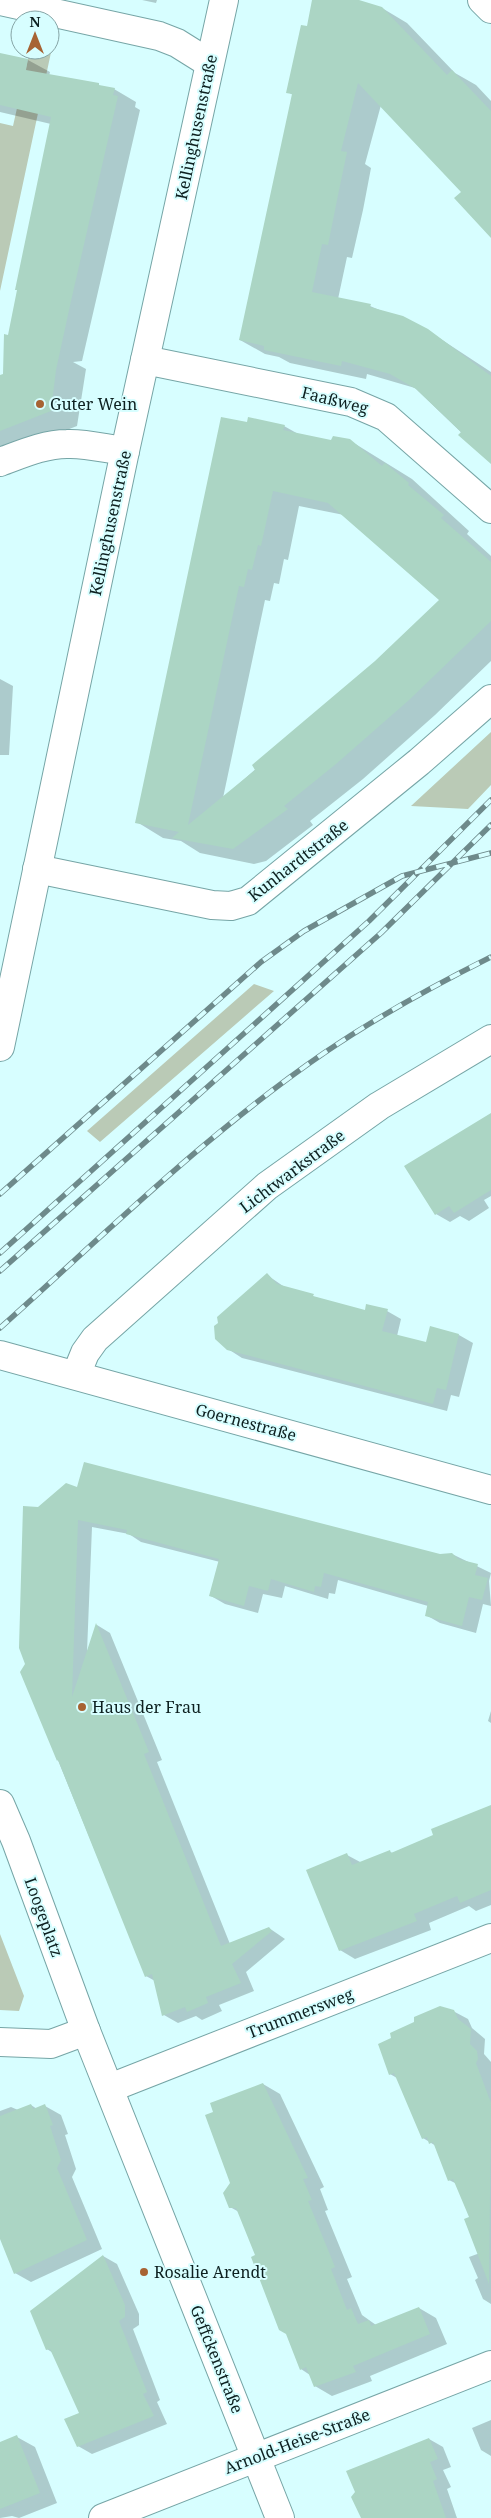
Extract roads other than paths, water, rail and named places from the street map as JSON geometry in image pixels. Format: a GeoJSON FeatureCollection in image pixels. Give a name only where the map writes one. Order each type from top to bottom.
{"type":"FeatureCollection","features":[{"type":"Feature","properties":{"kind":"street","name":"Kellinghusenstraße"},"geometry":{"type":"LineString","coordinates":[[0,1047],[125,452],[224,0]]}},
{"type":"Feature","properties":{"kind":"street"},"geometry":{"type":"LineString","coordinates":[[482,0],[491,9]]}},
{"type":"Feature","properties":{"kind":"street"},"geometry":{"type":"LineString","coordinates":[[0,1],[159,36],[178,43],[210,63]]}},
{"type":"Feature","properties":{"kind":"street","name":"Faaßweg"},"geometry":{"type":"LineString","coordinates":[[145,360],[352,402],[375,410],[394,424],[491,509]]}},
{"type":"Feature","properties":{"kind":"street"},"geometry":{"type":"LineString","coordinates":[[0,462],[41,448],[69,444],[125,452]]}},
{"type":"Feature","properties":{"kind":"street","name":"Kunhardtstraße"},"geometry":{"type":"LineString","coordinates":[[37,869],[212,905],[231,906],[248,901],[412,768],[491,699]]}},
{"type":"Feature","properties":{"kind":"street","name":"Lichtwarkstraße"},"geometry":{"type":"LineString","coordinates":[[76,1376],[84,1353],[95,1339],[267,1186],[380,1106],[491,1039]]}},
{"type":"Feature","properties":{"kind":"street","name":"Goernestraße"},"geometry":{"type":"LineString","coordinates":[[0,1356],[491,1490]]}},
{"type":"Feature","properties":{"kind":"street","name":"Loogeplatz"},"geometry":{"type":"LineString","coordinates":[[0,1804],[86,2031],[110,2088]]}},
{"type":"Feature","properties":{"kind":"street","name":"Trummersweg"},"geometry":{"type":"LineString","coordinates":[[110,2088],[488,1947]]}},
{"type":"Feature","properties":{"kind":"street"},"geometry":{"type":"LineString","coordinates":[[0,2042],[51,2044],[86,2031]]}},
{"type":"Feature","properties":{"kind":"street","name":"Geffckenstraße"},"geometry":{"type":"LineString","coordinates":[[110,2088],[280,2518]]}},
{"type":"Feature","properties":{"kind":"street","name":"Arnold-Heise-Straße"},"geometry":{"type":"LineString","coordinates":[[102,2518],[491,2365]]}},
{"type":"Feature","properties":{"kind":"railway"},"geometry":{"type":"LineString","coordinates":[[0,1253],[369,921],[491,800]]}},
{"type":"Feature","properties":{"kind":"railway"},"geometry":{"type":"LineString","coordinates":[[0,1271],[381,933],[491,825]]}},
{"type":"Feature","properties":{"kind":"railway"},"geometry":{"type":"LineString","coordinates":[[0,1194],[261,962],[304,931],[402,876],[491,853]]}},
{"type":"Feature","properties":{"kind":"railway"},"geometry":{"type":"LineString","coordinates":[[0,1328],[198,1150],[281,1084],[324,1053],[385,1014],[491,957]]}},
{"type":"Feature","properties":{"kind":"place","name":"Guter Wein"},"geometry":{"type":"Point","coordinates":[40,404]}},
{"type":"Feature","properties":{"kind":"place","name":"Haus der Frau"},"geometry":{"type":"Point","coordinates":[82,1707]}},
{"type":"Feature","properties":{"kind":"place","name":"Rosalie Arendt"},"geometry":{"type":"Point","coordinates":[144,2272]}}]}
